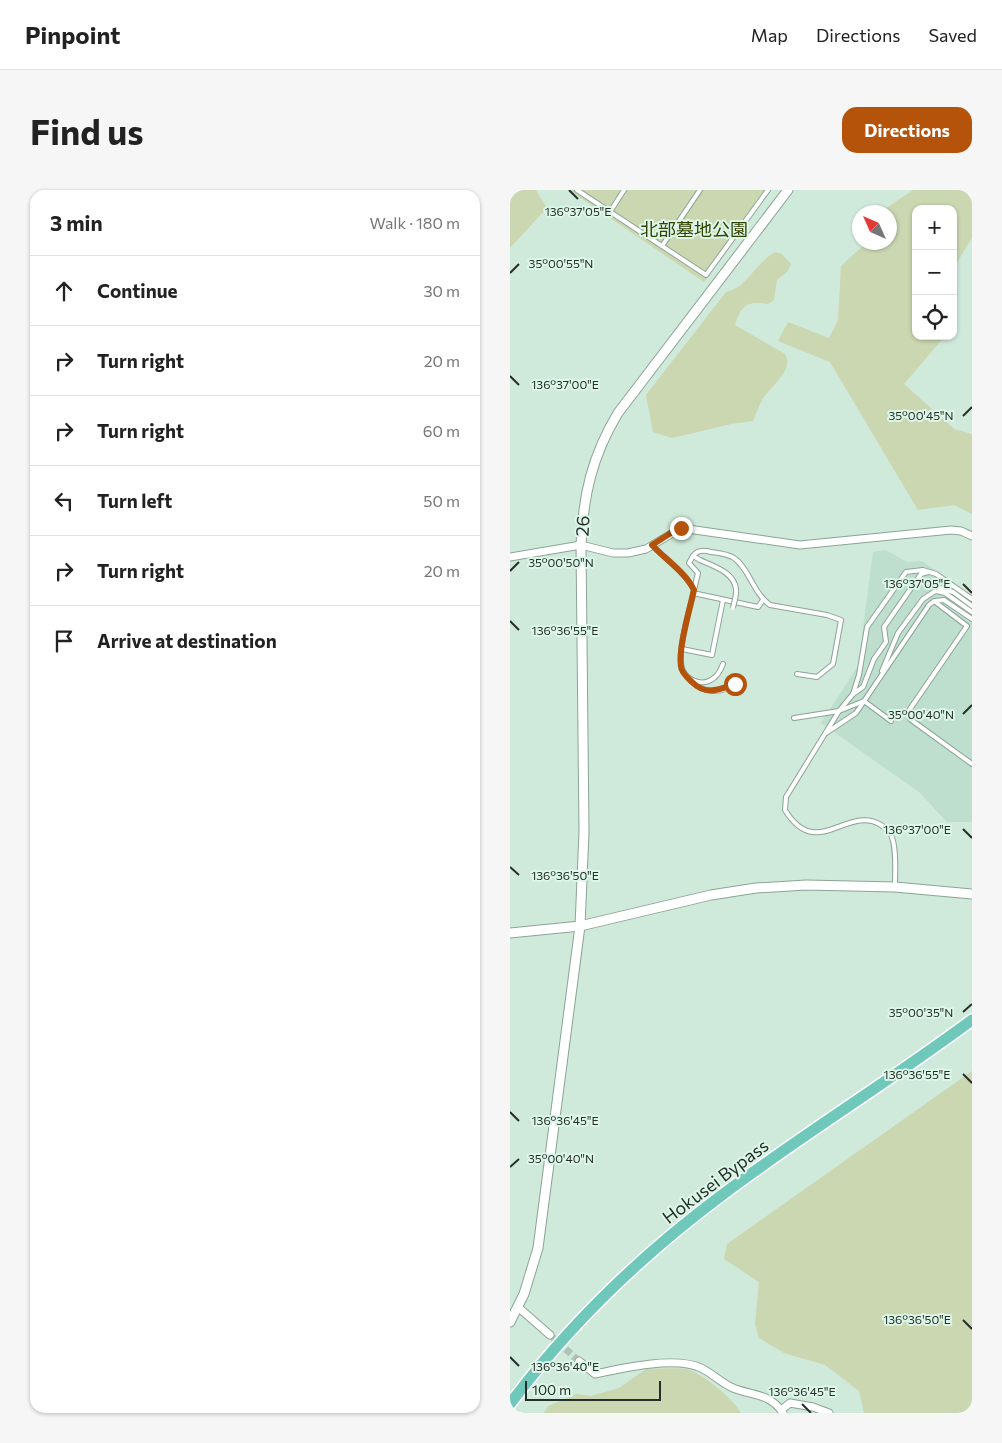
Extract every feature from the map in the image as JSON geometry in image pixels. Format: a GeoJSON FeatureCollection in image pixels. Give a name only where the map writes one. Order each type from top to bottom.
{"type":"FeatureCollection","features":[{"type":"Feature","properties":{"kind":"highway","name":"Hokusei Bypass"},"geometry":{"type":"LineString","coordinates":[[510,1404],[528,1380],[601,1300],[678,1230],[722,1195],[921,1058],[972,1020]]}},
{"type":"Feature","properties":{"kind":"street","name":"26"},"geometry":{"type":"LineString","coordinates":[[510,1322],[518,1307],[538,1248],[580,926],[584,832],[581,545],[582,510],[586,487],[595,458],[608,430],[625,402],[788,190]]}},
{"type":"Feature","properties":{"kind":"street"},"geometry":{"type":"LineString","coordinates":[[510,557],[581,545],[613,554],[628,553],[646,549],[681,528],[800,545],[950,530],[961,531],[972,536]]}},
{"type":"Feature","properties":{"kind":"street"},"geometry":{"type":"LineString","coordinates":[[510,932],[580,926],[711,895],[756,888],[806,885],[895,887],[972,894]]}},
{"type":"Feature","properties":{"kind":"street"},"geometry":{"type":"LineString","coordinates":[[518,1307],[550,1335]]}},
{"type":"Feature","properties":{"kind":"street"},"geometry":{"type":"LineString","coordinates":[[579,1361],[595,1374],[649,1364],[689,1365],[700,1368],[735,1388],[769,1399],[782,1411],[790,1403],[829,1413]]}},
{"type":"Feature","properties":{"kind":"lane"},"geometry":{"type":"LineString","coordinates":[[577,190],[706,275],[768,190]]}},
{"type":"Feature","properties":{"kind":"lane"},"geometry":{"type":"LineString","coordinates":[[610,212],[624,190]]}},
{"type":"Feature","properties":{"kind":"lane"},"geometry":{"type":"LineString","coordinates":[[662,246],[700,190]]}},
{"type":"Feature","properties":{"kind":"lane"},"geometry":{"type":"LineString","coordinates":[[652,545],[668,562],[682,573],[694,592],[758,607],[763,600]]}},
{"type":"Feature","properties":{"kind":"lane"},"geometry":{"type":"LineString","coordinates":[[739,682],[714,692],[702,690],[682,670],[682,649],[698,572],[689,563],[695,553],[704,550],[734,558],[740,564],[763,600],[770,605],[827,615],[842,620],[833,664],[817,677],[797,674]]}},
{"type":"Feature","properties":{"kind":"lane"},"geometry":{"type":"LineString","coordinates":[[693,556],[725,572],[734,582],[736,589],[733,608]]}},
{"type":"Feature","properties":{"kind":"lane"},"geometry":{"type":"LineString","coordinates":[[853,694],[859,676],[867,627],[906,572],[923,570],[936,574],[972,599]]}},
{"type":"Feature","properties":{"kind":"lane"},"geometry":{"type":"LineString","coordinates":[[895,887],[894,849],[890,833],[884,827],[875,822],[863,820],[818,833],[808,832],[797,827],[784,810],[786,796],[839,711],[853,694],[863,687],[874,659],[886,642],[884,627],[921,574],[928,572]]}},
{"type":"Feature","properties":{"kind":"lane"},"geometry":{"type":"LineString","coordinates":[[878,680],[898,633],[922,600],[940,588],[952,592],[972,606]]}},
{"type":"Feature","properties":{"kind":"lane"},"geometry":{"type":"LineString","coordinates":[[936,591],[945,593],[972,612]]}},
{"type":"Feature","properties":{"kind":"lane"},"geometry":{"type":"LineString","coordinates":[[682,649],[712,655],[723,600]]}},
{"type":"Feature","properties":{"kind":"lane"},"geometry":{"type":"LineString","coordinates":[[824,735],[856,713],[929,605],[934,601],[944,600],[972,619]]}},
{"type":"Feature","properties":{"kind":"lane"},"geometry":{"type":"LineString","coordinates":[[934,601],[972,629]]}},
{"type":"Feature","properties":{"kind":"lane"},"geometry":{"type":"LineString","coordinates":[[967,626],[910,709],[910,720],[972,764]]}},
{"type":"Feature","properties":{"kind":"lane"},"geometry":{"type":"LineString","coordinates":[[690,680],[704,683],[709,681],[719,672],[723,664]]}},
{"type":"Feature","properties":{"kind":"lane"},"geometry":{"type":"LineString","coordinates":[[794,718],[839,711],[864,701]]}},
{"type":"Feature","properties":{"kind":"lane"},"geometry":{"type":"LineString","coordinates":[[864,701],[891,721]]}},
{"type":"Feature","properties":{"kind":"shaded area"},"geometry":{"type":"Polygon","coordinates":[[[886,550],[907,562],[922,561],[972,596],[972,822],[947,822],[919,792],[821,723],[858,666],[873,552],[886,550]]]}},
{"type":"Feature","properties":{"kind":"green space"},"geometry":{"type":"Polygon","coordinates":[[[510,190],[536,190],[547,208],[510,248],[510,190]]]}},
{"type":"Feature","properties":{"kind":"green space","name":"北部墓地公園"},"geometry":{"type":"Polygon","coordinates":[[[569,190],[770,190],[704,282],[569,190]]]}},
{"type":"Feature","properties":{"kind":"green space"},"geometry":{"type":"Polygon","coordinates":[[[913,190],[972,190],[972,238],[957,262],[957,205],[912,205],[912,340],[942,340],[904,384],[954,429],[972,434],[972,514],[954,505],[918,510],[830,362],[778,341],[788,322],[829,338],[838,320],[841,266],[858,250],[897,250],[897,205],[891,205],[913,190]]]}},
{"type":"Feature","properties":{"kind":"green space"},"geometry":{"type":"Polygon","coordinates":[[[776,252],[782,254],[791,264],[788,271],[777,280],[774,300],[768,304],[755,303],[746,306],[740,313],[735,325],[785,354],[787,360],[784,373],[764,397],[753,421],[731,424],[672,438],[653,432],[646,395],[726,292],[741,285],[763,261],[776,252]]]}},
{"type":"Feature","properties":{"kind":"green space"},"geometry":{"type":"Polygon","coordinates":[[[972,1071],[972,1413],[864,1413],[859,1391],[825,1365],[784,1353],[759,1338],[755,1324],[759,1282],[724,1259],[727,1244],[972,1071]]]}},
{"type":"Feature","properties":{"kind":"green space"},"geometry":{"type":"Polygon","coordinates":[[[646,1369],[680,1369],[696,1373],[711,1382],[725,1394],[741,1413],[544,1413],[548,1406],[577,1394],[591,1396],[619,1388],[646,1369]]]}},
{"type":"Feature","properties":{"kind":"tunnel"},"geometry":{"type":"LineString","coordinates":[[550,1335],[579,1361]]}},
{"type":"Feature","properties":{"kind":"route"},"geometry":{"type":"LineString","coordinates":[[681,528],[652,545],[668,562],[682,573],[694,590],[682,649],[682,670],[697,687],[709,692],[735,684]]}}]}
